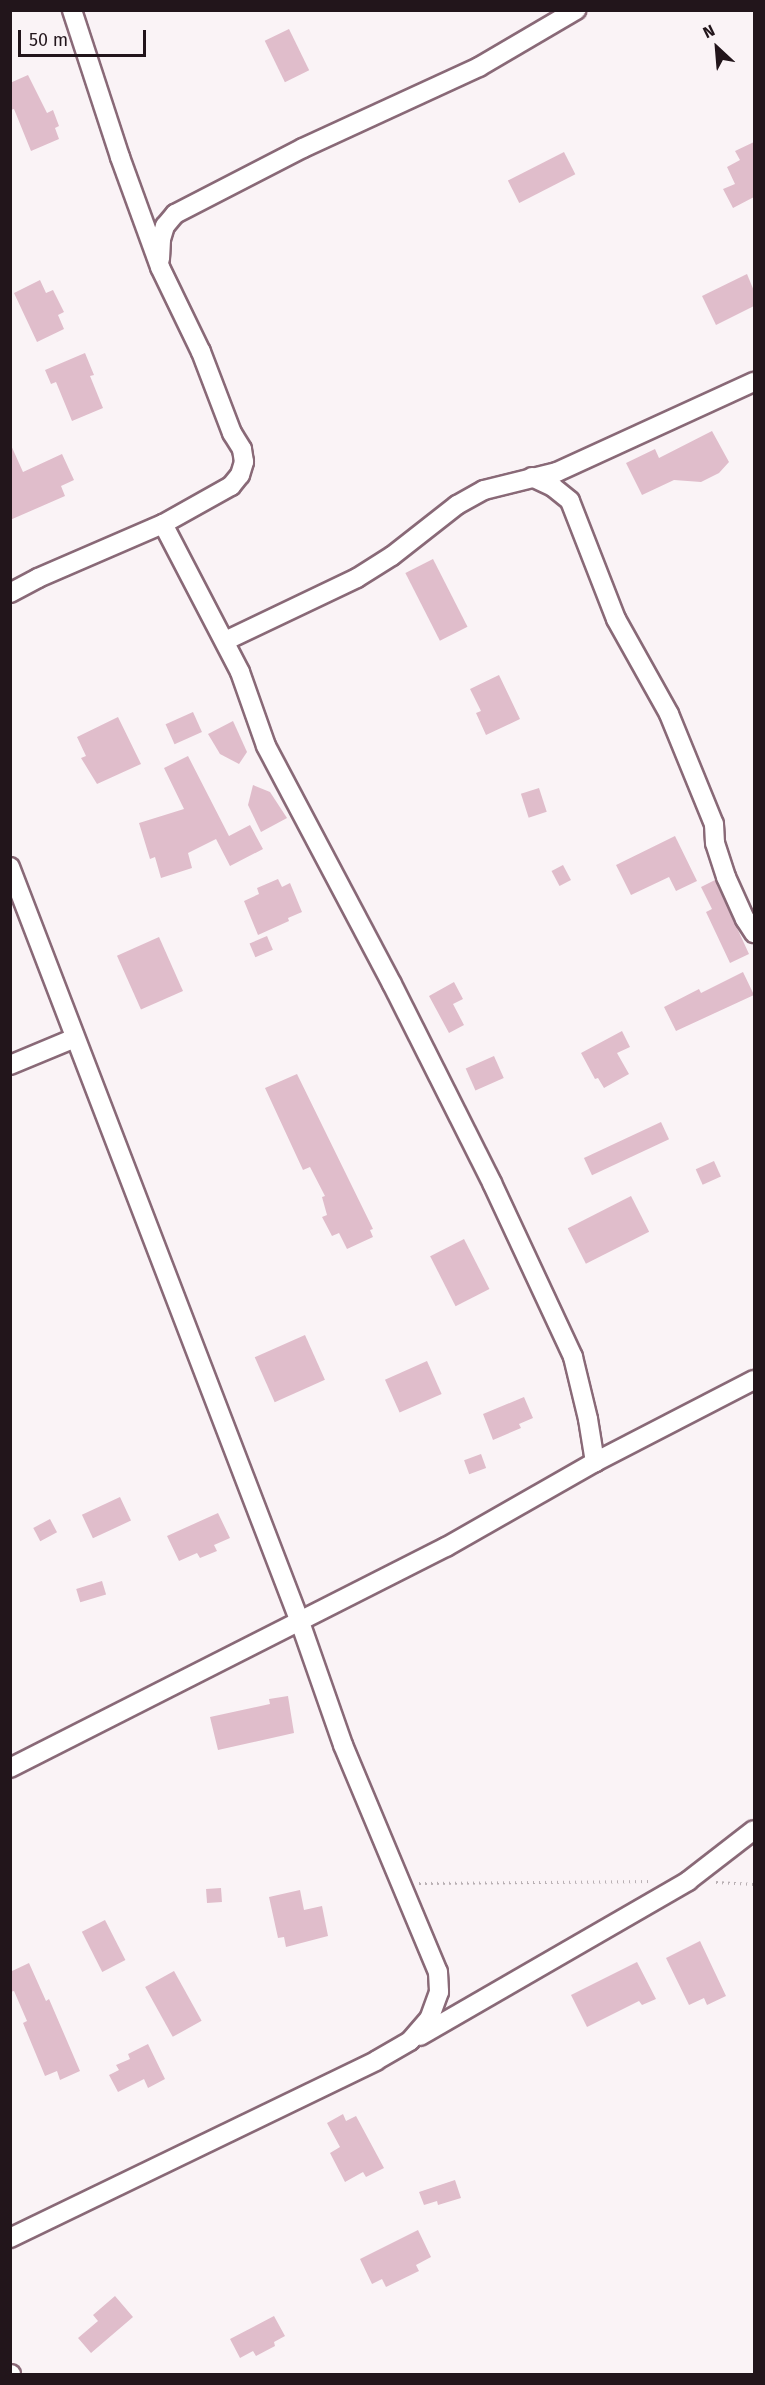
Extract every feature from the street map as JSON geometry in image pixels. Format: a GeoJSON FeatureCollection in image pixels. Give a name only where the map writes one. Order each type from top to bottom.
{"type":"FeatureCollection","features":[{"type":"Feature","properties":{"kind":"street"},"geometry":{"type":"LineString","coordinates":[[10,593],[38,578],[163,524],[231,486],[240,475],[244,462],[242,449],[232,433],[201,352],[160,267],[120,157],[72,10]]}},
{"type":"Feature","properties":{"kind":"street"},"geometry":{"type":"LineString","coordinates":[[160,267],[161,239],[165,226],[175,214],[303,148],[479,67],[576,10]]}},
{"type":"Feature","properties":{"kind":"street"},"geometry":{"type":"LineString","coordinates":[[225,641],[357,578],[392,556],[457,504],[484,490],[557,472],[754,382]]}},
{"type":"Feature","properties":{"kind":"street"},"geometry":{"type":"LineString","coordinates":[[532,477],[554,487],[570,501],[616,619],[669,714],[714,824],[715,843],[726,877],[754,933]]}},
{"type":"Feature","properties":{"kind":"street"},"geometry":{"type":"LineString","coordinates":[[163,524],[240,672],[266,746],[392,984],[492,1183],[573,1357],[588,1419],[595,1462]]}},
{"type":"Feature","properties":{"kind":"street"},"geometry":{"type":"LineString","coordinates":[[10,867],[300,1622],[343,1745],[403,1883],[438,1972],[439,1992],[429,2019],[410,2041]]}},
{"type":"Feature","properties":{"kind":"street"},"geometry":{"type":"LineString","coordinates":[[10,1065],[75,1038]]}},
{"type":"Feature","properties":{"kind":"street"},"geometry":{"type":"LineString","coordinates":[[10,1768],[446,1547],[595,1462],[754,1380]]}},
{"type":"Feature","properties":{"kind":"street"},"geometry":{"type":"LineString","coordinates":[[10,2238],[376,2061],[688,1881],[754,1830]]}},
{"type":"Feature","properties":{"kind":"path"},"geometry":{"type":"LineString","coordinates":[[403,1883],[688,1881],[754,1884]]}},
{"type":"Feature","properties":{"kind":"building"},"geometry":{"type":"Polygon","coordinates":[[[289,29],[309,70],[285,82],[265,41],[289,29]]]}},
{"type":"Feature","properties":{"kind":"building"},"geometry":{"type":"Polygon","coordinates":[[[28,75],[47,113],[53,110],[59,126],[55,128],[59,139],[31,151],[14,109],[10,110],[10,83],[28,75]]]}},
{"type":"Feature","properties":{"kind":"building"},"geometry":{"type":"Polygon","coordinates":[[[754,142],[754,197],[733,208],[723,189],[735,184],[727,167],[740,160],[735,151],[754,142]]]}},
{"type":"Feature","properties":{"kind":"building"},"geometry":{"type":"Polygon","coordinates":[[[564,152],[575,174],[519,203],[508,181],[564,152]]]}},
{"type":"Feature","properties":{"kind":"building"},"geometry":{"type":"Polygon","coordinates":[[[747,274],[754,291],[754,306],[716,325],[702,296],[747,274]]]}},
{"type":"Feature","properties":{"kind":"building"},"geometry":{"type":"Polygon","coordinates":[[[40,280],[46,293],[53,290],[64,312],[58,315],[64,329],[37,342],[14,293],[40,280]]]}},
{"type":"Feature","properties":{"kind":"building"},"geometry":{"type":"Polygon","coordinates":[[[85,353],[94,375],[90,376],[103,408],[72,421],[56,382],[51,384],[45,370],[85,353]]]}},
{"type":"Feature","properties":{"kind":"building"},"geometry":{"type":"Polygon","coordinates":[[[712,431],[729,462],[719,473],[701,482],[674,480],[642,495],[626,463],[655,449],[659,458],[712,431]]]}},
{"type":"Feature","properties":{"kind":"building"},"geometry":{"type":"Polygon","coordinates":[[[10,443],[23,472],[62,454],[74,480],[61,486],[65,496],[10,520],[10,443]]]}},
{"type":"Feature","properties":{"kind":"building"},"geometry":{"type":"Polygon","coordinates":[[[433,559],[468,627],[440,641],[405,573],[433,559]]]}},
{"type":"Feature","properties":{"kind":"building"},"geometry":{"type":"Polygon","coordinates":[[[499,675],[520,719],[486,735],[476,713],[481,711],[470,689],[499,675]]]}},
{"type":"Feature","properties":{"kind":"building"},"geometry":{"type":"Polygon","coordinates":[[[193,712],[202,732],[175,744],[166,724],[193,712]]]}},
{"type":"Feature","properties":{"kind":"building"},"geometry":{"type":"Polygon","coordinates":[[[118,717],[141,764],[97,784],[81,758],[86,756],[77,737],[118,717]]]}},
{"type":"Feature","properties":{"kind":"building"},"geometry":{"type":"Polygon","coordinates":[[[233,721],[247,752],[239,764],[220,754],[208,734],[233,721]]]}},
{"type":"Feature","properties":{"kind":"building"},"geometry":{"type":"Polygon","coordinates":[[[188,756],[229,836],[250,825],[263,849],[230,866],[216,839],[188,853],[192,868],[161,878],[155,857],[150,859],[139,823],[184,809],[164,768],[188,756]]]}},
{"type":"Feature","properties":{"kind":"building"},"geometry":{"type":"Polygon","coordinates":[[[253,785],[270,792],[287,818],[261,832],[248,805],[253,785]]]}},
{"type":"Feature","properties":{"kind":"building"},"geometry":{"type":"Polygon","coordinates":[[[539,788],[547,812],[529,818],[521,794],[539,788]]]}},
{"type":"Feature","properties":{"kind":"building"},"geometry":{"type":"Polygon","coordinates":[[[675,836],[697,881],[676,891],[669,877],[631,895],[616,865],[675,836]]]}},
{"type":"Feature","properties":{"kind":"building"},"geometry":{"type":"Polygon","coordinates":[[[563,865],[571,880],[560,886],[552,871],[563,865]]]}},
{"type":"Feature","properties":{"kind":"building"},"geometry":{"type":"Polygon","coordinates":[[[278,879],[282,887],[290,883],[302,912],[288,918],[289,921],[258,935],[244,901],[259,894],[257,888],[278,879]]]}},
{"type":"Feature","properties":{"kind":"building"},"geometry":{"type":"Polygon","coordinates":[[[715,880],[749,954],[730,963],[706,912],[712,909],[701,887],[715,880]]]}},
{"type":"Feature","properties":{"kind":"building"},"geometry":{"type":"Polygon","coordinates":[[[267,936],[273,950],[255,957],[250,943],[267,936]]]}},
{"type":"Feature","properties":{"kind":"building"},"geometry":{"type":"Polygon","coordinates":[[[159,937],[183,991],[141,1010],[117,956],[159,937]]]}},
{"type":"Feature","properties":{"kind":"building"},"geometry":{"type":"Polygon","coordinates":[[[743,972],[754,995],[676,1031],[664,1007],[699,989],[701,993],[743,972]]]}},
{"type":"Feature","properties":{"kind":"building"},"geometry":{"type":"Polygon","coordinates":[[[454,982],[463,999],[453,1004],[464,1025],[449,1033],[429,996],[454,982]]]}},
{"type":"Feature","properties":{"kind":"building"},"geometry":{"type":"Polygon","coordinates":[[[622,1031],[630,1047],[617,1053],[629,1074],[604,1088],[598,1078],[595,1079],[581,1053],[622,1031]]]}},
{"type":"Feature","properties":{"kind":"building"},"geometry":{"type":"Polygon","coordinates":[[[494,1056],[504,1078],[475,1091],[466,1069],[494,1056]]]}},
{"type":"Feature","properties":{"kind":"building"},"geometry":{"type":"Polygon","coordinates":[[[297,1074],[373,1229],[370,1230],[373,1237],[347,1249],[339,1233],[332,1236],[322,1217],[327,1215],[322,1197],[325,1196],[310,1167],[303,1170],[265,1088],[297,1074]]]}},
{"type":"Feature","properties":{"kind":"building"},"geometry":{"type":"Polygon","coordinates":[[[661,1122],[669,1139],[592,1175],[584,1158],[661,1122]]]}},
{"type":"Feature","properties":{"kind":"building"},"geometry":{"type":"Polygon","coordinates":[[[714,1161],[721,1177],[703,1185],[696,1169],[714,1161]]]}},
{"type":"Feature","properties":{"kind":"building"},"geometry":{"type":"Polygon","coordinates":[[[631,1196],[649,1232],[586,1264],[568,1228],[631,1196]]]}},
{"type":"Feature","properties":{"kind":"building"},"geometry":{"type":"Polygon","coordinates":[[[464,1239],[489,1289],[456,1306],[430,1256],[464,1239]]]}},
{"type":"Feature","properties":{"kind":"building"},"geometry":{"type":"Polygon","coordinates":[[[305,1335],[325,1380],[275,1402],[255,1357],[305,1335]]]}},
{"type":"Feature","properties":{"kind":"building"},"geometry":{"type":"Polygon","coordinates":[[[427,1361],[442,1394],[400,1413],[385,1380],[427,1361]]]}},
{"type":"Feature","properties":{"kind":"building"},"geometry":{"type":"Polygon","coordinates":[[[524,1397],[533,1418],[519,1424],[521,1428],[493,1440],[483,1414],[524,1397]]]}},
{"type":"Feature","properties":{"kind":"building"},"geometry":{"type":"Polygon","coordinates":[[[481,1454],[486,1468],[469,1474],[464,1460],[481,1454]]]}},
{"type":"Feature","properties":{"kind":"building"},"geometry":{"type":"Polygon","coordinates":[[[120,1497],[131,1521],[93,1538],[82,1515],[120,1497]]]}},
{"type":"Feature","properties":{"kind":"building"},"geometry":{"type":"Polygon","coordinates":[[[218,1513],[230,1538],[214,1545],[217,1551],[200,1558],[197,1553],[179,1561],[167,1536],[218,1513]]]}},
{"type":"Feature","properties":{"kind":"building"},"geometry":{"type":"Polygon","coordinates":[[[50,1519],[57,1532],[40,1541],[33,1528],[50,1519]]]}},
{"type":"Feature","properties":{"kind":"building"},"geometry":{"type":"Polygon","coordinates":[[[102,1581],[106,1594],[80,1602],[76,1589],[102,1581]]]}},
{"type":"Feature","properties":{"kind":"building"},"geometry":{"type":"Polygon","coordinates":[[[288,1696],[294,1733],[218,1750],[210,1717],[270,1704],[269,1699],[288,1696]]]}},
{"type":"Feature","properties":{"kind":"building"},"geometry":{"type":"Polygon","coordinates":[[[221,1888],[222,1902],[207,1903],[206,1889],[221,1888]]]}},
{"type":"Feature","properties":{"kind":"building"},"geometry":{"type":"Polygon","coordinates":[[[300,1890],[304,1910],[322,1906],[328,1936],[286,1947],[284,1937],[278,1938],[269,1897],[300,1890]]]}},
{"type":"Feature","properties":{"kind":"building"},"geometry":{"type":"Polygon","coordinates":[[[105,1920],[125,1960],[102,1972],[82,1932],[105,1920]]]}},
{"type":"Feature","properties":{"kind":"building"},"geometry":{"type":"Polygon","coordinates":[[[700,1941],[726,1996],[707,2005],[704,1998],[689,2005],[666,1958],[700,1941]]]}},
{"type":"Feature","properties":{"kind":"building"},"geometry":{"type":"Polygon","coordinates":[[[637,1962],[656,1999],[642,2005],[639,2001],[587,2027],[571,1995],[637,1962]]]}},
{"type":"Feature","properties":{"kind":"building"},"geometry":{"type":"Polygon","coordinates":[[[29,1963],[46,2001],[49,1999],[80,2071],[60,2080],[57,2071],[45,2076],[23,2023],[27,2021],[14,1991],[10,1992],[10,1972],[29,1963]]]}},
{"type":"Feature","properties":{"kind":"building"},"geometry":{"type":"Polygon","coordinates":[[[174,1971],[202,2021],[173,2037],[145,1987],[174,1971]]]}},
{"type":"Feature","properties":{"kind":"building"},"geometry":{"type":"Polygon","coordinates":[[[148,2044],[165,2079],[148,2088],[144,2079],[118,2092],[109,2075],[119,2070],[116,2065],[130,2059],[128,2054],[148,2044]]]}},
{"type":"Feature","properties":{"kind":"building"},"geometry":{"type":"Polygon","coordinates":[[[343,2114],[346,2121],[356,2116],[384,2168],[366,2177],[363,2172],[345,2182],[330,2153],[340,2147],[327,2123],[343,2114]]]}},
{"type":"Feature","properties":{"kind":"building"},"geometry":{"type":"Polygon","coordinates":[[[455,2180],[461,2198],[438,2205],[437,2201],[424,2205],[419,2192],[455,2180]]]}},
{"type":"Feature","properties":{"kind":"building"},"geometry":{"type":"Polygon","coordinates":[[[418,2230],[431,2257],[416,2265],[419,2271],[386,2287],[382,2279],[372,2284],[360,2259],[418,2230]]]}},
{"type":"Feature","properties":{"kind":"building"},"geometry":{"type":"Polygon","coordinates":[[[115,2296],[133,2317],[91,2353],[78,2338],[98,2321],[93,2315],[115,2296]]]}},
{"type":"Feature","properties":{"kind":"building"},"geometry":{"type":"Polygon","coordinates":[[[274,2316],[285,2336],[274,2342],[275,2346],[256,2356],[253,2351],[240,2358],[230,2339],[274,2316]]]}}]}
